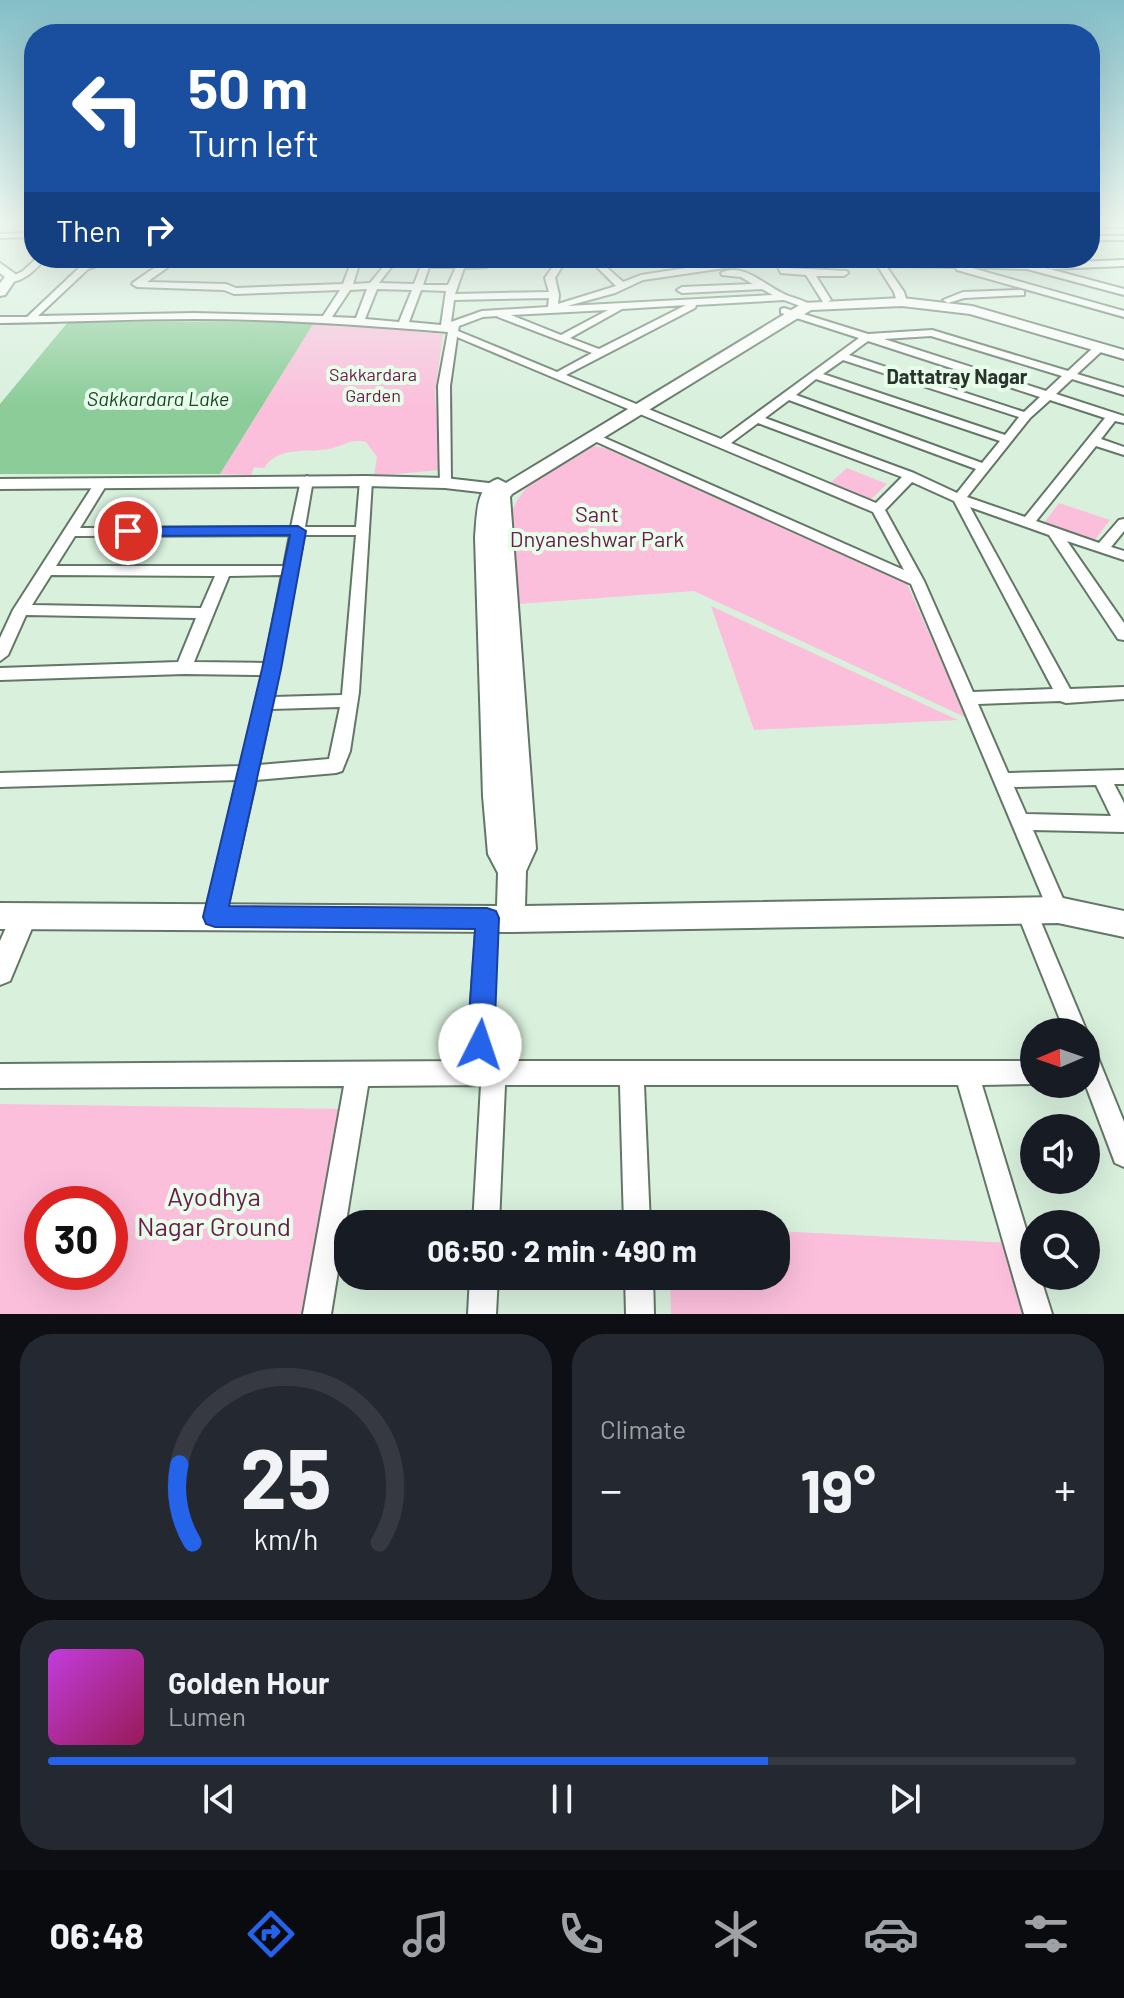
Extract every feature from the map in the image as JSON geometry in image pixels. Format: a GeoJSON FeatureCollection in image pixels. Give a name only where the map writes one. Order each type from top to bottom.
{"type":"FeatureCollection","features":[{"type":"Feature","properties":{"kind":"main road"},"geometry":{"type":"LineString","coordinates":[[901,299],[972,310],[1099,348],[1124,352]]}},
{"type":"Feature","properties":{"kind":"main road"},"geometry":{"type":"LineString","coordinates":[[499,918],[512,871],[501,854],[496,796],[499,625],[484,537],[489,496],[800,305],[901,299],[948,300],[1124,352]]}},
{"type":"Feature","properties":{"kind":"main road"},"geometry":{"type":"LineString","coordinates":[[553,457],[594,438],[634,407]]}},
{"type":"Feature","properties":{"kind":"main road"},"geometry":{"type":"LineString","coordinates":[[12,916],[499,918],[1058,910],[1124,924]]}},
{"type":"Feature","properties":{"kind":"street"},"geometry":{"type":"LineString","coordinates":[[30,319],[68,283]]}},
{"type":"Feature","properties":{"kind":"street"},"geometry":{"type":"LineString","coordinates":[[138,283],[226,287],[234,291],[373,286],[554,295]]}},
{"type":"Feature","properties":{"kind":"street"},"geometry":{"type":"LineString","coordinates":[[326,319],[348,283]]}},
{"type":"Feature","properties":{"kind":"street"},"geometry":{"type":"LineString","coordinates":[[359,323],[375,283]]}},
{"type":"Feature","properties":{"kind":"street"},"geometry":{"type":"LineString","coordinates":[[402,327],[417,283]]}},
{"type":"Feature","properties":{"kind":"street"},"geometry":{"type":"LineString","coordinates":[[445,483],[444,386],[451,329],[450,292],[453,283]]}},
{"type":"Feature","properties":{"kind":"street"},"geometry":{"type":"LineString","coordinates":[[551,283],[554,295],[552,310]]}},
{"type":"Feature","properties":{"kind":"street"},"geometry":{"type":"LineString","coordinates":[[613,283],[617,288]]}},
{"type":"Feature","properties":{"kind":"street"},"geometry":{"type":"LineString","coordinates":[[552,310],[628,283]]}},
{"type":"Feature","properties":{"kind":"street"},"geometry":{"type":"LineString","coordinates":[[759,283],[867,337],[1119,418],[1094,441],[1028,523]]}},
{"type":"Feature","properties":{"kind":"street"},"geometry":{"type":"LineString","coordinates":[[800,305],[802,283]]}},
{"type":"Feature","properties":{"kind":"street"},"geometry":{"type":"LineString","coordinates":[[892,283],[901,299]]}},
{"type":"Feature","properties":{"kind":"street"},"geometry":{"type":"LineString","coordinates":[[1008,283],[1124,314]]}},
{"type":"Feature","properties":{"kind":"street"},"geometry":{"type":"LineString","coordinates":[[1092,283],[1124,292]]}},
{"type":"Feature","properties":{"kind":"street"},"geometry":{"type":"LineString","coordinates":[[617,288],[672,285]]}},
{"type":"Feature","properties":{"kind":"street"},"geometry":{"type":"LineString","coordinates":[[1102,286],[1124,285]]}},
{"type":"Feature","properties":{"kind":"street"},"geometry":{"type":"LineString","coordinates":[[682,290],[764,286]]}},
{"type":"Feature","properties":{"kind":"street"},"geometry":{"type":"LineString","coordinates":[[948,300],[963,295],[1041,292]]}},
{"type":"Feature","properties":{"kind":"street"},"geometry":{"type":"LineString","coordinates":[[451,329],[454,324],[482,314],[496,313],[700,302],[800,305]]}},
{"type":"Feature","properties":{"kind":"street"},"geometry":{"type":"LineString","coordinates":[[557,376],[700,302]]}},
{"type":"Feature","properties":{"kind":"street"},"geometry":{"type":"LineString","coordinates":[[562,338],[622,306]]}},
{"type":"Feature","properties":{"kind":"street"},"geometry":{"type":"LineString","coordinates":[[496,313],[600,353]]}},
{"type":"Feature","properties":{"kind":"street"},"geometry":{"type":"LineString","coordinates":[[0,320],[194,316],[326,319],[451,329],[878,509],[917,581],[1058,910]]}},
{"type":"Feature","properties":{"kind":"street"},"geometry":{"type":"LineString","coordinates":[[722,444],[867,337],[932,333],[1124,392]]}},
{"type":"Feature","properties":{"kind":"street"},"geometry":{"type":"LineString","coordinates":[[959,499],[1026,416],[1099,348]]}},
{"type":"Feature","properties":{"kind":"street"},"geometry":{"type":"LineString","coordinates":[[842,356],[1026,416]]}},
{"type":"Feature","properties":{"kind":"street"},"geometry":{"type":"LineString","coordinates":[[817,376],[1009,440]]}},
{"type":"Feature","properties":{"kind":"street"},"geometry":{"type":"LineString","coordinates":[[787,395],[985,468]]}},
{"type":"Feature","properties":{"kind":"street"},"geometry":{"type":"LineString","coordinates":[[758,419],[910,476],[959,499],[1124,556]]}},
{"type":"Feature","properties":{"kind":"street"},"geometry":{"type":"LineString","coordinates":[[594,438],[917,581]]}},
{"type":"Feature","properties":{"kind":"street"},"geometry":{"type":"LineString","coordinates":[[1094,441],[1124,451]]}},
{"type":"Feature","properties":{"kind":"street"},"geometry":{"type":"LineString","coordinates":[[878,509],[910,476]]}},
{"type":"Feature","properties":{"kind":"street"},"geometry":{"type":"LineString","coordinates":[[0,484],[307,480],[445,483],[500,488]]}},
{"type":"Feature","properties":{"kind":"street"},"geometry":{"type":"LineString","coordinates":[[215,917],[272,669],[307,480]]}},
{"type":"Feature","properties":{"kind":"street"},"geometry":{"type":"LineString","coordinates":[[0,780],[249,773],[336,766],[341,759],[348,701],[366,481]]}},
{"type":"Feature","properties":{"kind":"street"},"geometry":{"type":"LineString","coordinates":[[0,655],[21,610],[101,484]]}},
{"type":"Feature","properties":{"kind":"street"},"geometry":{"type":"LineString","coordinates":[[959,499],[1066,697]]}},
{"type":"Feature","properties":{"kind":"street"},"geometry":{"type":"LineString","coordinates":[[1102,548],[1124,523]]}},
{"type":"Feature","properties":{"kind":"street"},"geometry":{"type":"LineString","coordinates":[[71,532],[363,531]]}},
{"type":"Feature","properties":{"kind":"street"},"geometry":{"type":"LineString","coordinates":[[1054,532],[1124,635]]}},
{"type":"Feature","properties":{"kind":"street"},"geometry":{"type":"LineString","coordinates":[[47,570],[291,570]]}},
{"type":"Feature","properties":{"kind":"street"},"geometry":{"type":"LineString","coordinates":[[184,668],[224,572]]}},
{"type":"Feature","properties":{"kind":"street"},"geometry":{"type":"LineString","coordinates":[[21,610],[206,613]]}},
{"type":"Feature","properties":{"kind":"street"},"geometry":{"type":"LineString","coordinates":[[0,674],[184,668],[272,669]]}},
{"type":"Feature","properties":{"kind":"street"},"geometry":{"type":"LineString","coordinates":[[966,698],[1124,693]]}},
{"type":"Feature","properties":{"kind":"street"},"geometry":{"type":"LineString","coordinates":[[264,703],[348,701]]}},
{"type":"Feature","properties":{"kind":"street"},"geometry":{"type":"LineString","coordinates":[[1004,780],[1124,777]]}},
{"type":"Feature","properties":{"kind":"street"},"geometry":{"type":"LineString","coordinates":[[1020,822],[1124,823],[1102,778]]}},
{"type":"Feature","properties":{"kind":"street"},"geometry":{"type":"LineString","coordinates":[[1026,910],[1070,1018]]}},
{"type":"Feature","properties":{"kind":"street"},"geometry":{"type":"LineString","coordinates":[[0,972],[12,916]]}},
{"type":"Feature","properties":{"kind":"street"},"geometry":{"type":"LineString","coordinates":[[486,1210],[486,1074],[499,918]]}},
{"type":"Feature","properties":{"kind":"street"},"geometry":{"type":"LineString","coordinates":[[966,1071],[1038,1314]]}},
{"type":"Feature","properties":{"kind":"street"},"geometry":{"type":"LineString","coordinates":[[0,1076],[1020,1073]]}},
{"type":"Feature","properties":{"kind":"street"},"geometry":{"type":"LineString","coordinates":[[317,1314],[358,1074]]}},
{"type":"Feature","properties":{"kind":"street"},"geometry":{"type":"LineString","coordinates":[[632,1074],[637,1210]]}},
{"type":"Feature","properties":{"kind":"street"},"geometry":{"type":"LineString","coordinates":[[1100,1097],[1124,1154]]}},
{"type":"Feature","properties":{"kind":"street"},"geometry":{"type":"LineString","coordinates":[[482,1314],[483,1290]]}},
{"type":"Feature","properties":{"kind":"street"},"geometry":{"type":"LineString","coordinates":[[639,1290],[640,1314]]}},
{"type":"Feature","properties":{"kind":"green space","name":"Sakkardara Garden"},"geometry":{"type":"Polygon","coordinates":[[[315,321],[443,334],[435,394],[440,470],[374,476],[377,457],[366,442],[357,441],[327,449],[287,452],[271,460],[264,468],[254,467],[251,475],[220,474],[315,321]]]}},
{"type":"Feature","properties":{"kind":"green space","name":"Sant Dnyaneshwar Park"},"geometry":{"type":"Polygon","coordinates":[[[592,446],[605,448],[907,584],[967,718],[694,591],[518,604],[509,537],[510,518],[515,505],[522,493],[543,473],[592,446]]]}},
{"type":"Feature","properties":{"kind":"green space"},"geometry":{"type":"Polygon","coordinates":[[[847,468],[887,484],[869,501],[828,485],[847,468]]]}},
{"type":"Feature","properties":{"kind":"green space"},"geometry":{"type":"Polygon","coordinates":[[[1059,503],[1110,520],[1094,541],[1044,523],[1059,503]]]}},
{"type":"Feature","properties":{"kind":"green space"},"geometry":{"type":"Polygon","coordinates":[[[711,606],[958,720],[754,730],[711,606]]]}},
{"type":"Feature","properties":{"kind":"green space","name":"Ayodhya Nagar Ground"},"geometry":{"type":"Polygon","coordinates":[[[0,1104],[345,1109],[308,1314],[0,1314],[0,1104]]]}},
{"type":"Feature","properties":{"kind":"green space"},"geometry":{"type":"Polygon","coordinates":[[[790,1232],[1011,1243],[1020,1277],[1020,1290],[1024,1290],[1030,1314],[671,1314],[670,1290],[790,1290],[790,1232]]]}},
{"type":"Feature","properties":{"kind":"water","name":"Sakkardara Lake"},"geometry":{"type":"Polygon","coordinates":[[[315,321],[220,474],[0,474],[0,404],[68,322],[315,321]]]}},
{"type":"Feature","properties":{"kind":"district","name":"Dattatray Nagar"},"geometry":{"type":"Point","coordinates":[957,376]}},
{"type":"Feature","properties":{"kind":"route"},"geometry":{"type":"LineString","coordinates":[[128,531],[298,531],[272,669],[215,917],[487,918],[480,1045]]}}]}
